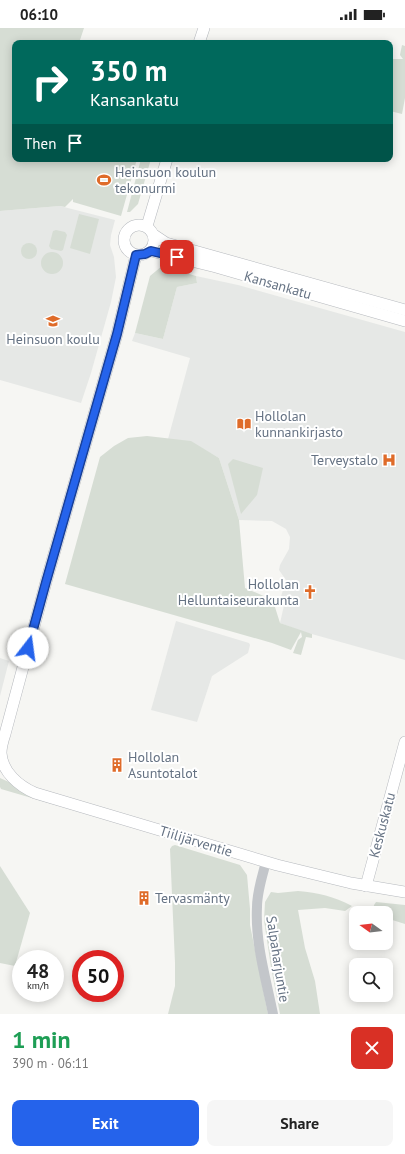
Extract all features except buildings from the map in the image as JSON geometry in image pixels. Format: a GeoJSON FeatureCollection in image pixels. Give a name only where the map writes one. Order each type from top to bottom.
{"type":"FeatureCollection","features":[{"type":"Feature","properties":{"kind":"main road"},"geometry":{"type":"LineString","coordinates":[[200,40],[204,28]]}},
{"type":"Feature","properties":{"kind":"main road"},"geometry":{"type":"LineString","coordinates":[[150,230],[165,162]]}},
{"type":"Feature","properties":{"kind":"main road"},"geometry":{"type":"LineString","coordinates":[[142,225],[150,230],[155,240],[151,251],[145,254],[136,255],[128,250],[124,242],[127,231],[134,226],[142,225]]}},
{"type":"Feature","properties":{"kind":"main road","name":"Kansankatu"},"geometry":{"type":"LineString","coordinates":[[150,230],[166,243],[405,310]]}},
{"type":"Feature","properties":{"kind":"main road","name":"Kansankatu"},"geometry":{"type":"LineString","coordinates":[[151,251],[405,321]]}},
{"type":"Feature","properties":{"kind":"main road"},"geometry":{"type":"LineString","coordinates":[[2,766],[1,751],[5,734],[48,574],[117,334],[136,255]]}},
{"type":"Feature","properties":{"kind":"main road","name":"Keskuskatu"},"geometry":{"type":"LineString","coordinates":[[366,886],[405,742]]}},
{"type":"Feature","properties":{"kind":"main road","name":"Tiilijärventie"},"geometry":{"type":"LineString","coordinates":[[2,766],[14,780],[34,793],[266,862],[366,886],[405,892]]}},
{"type":"Feature","properties":{"kind":"street","name":"Salpaharjuntie"},"geometry":{"type":"LineString","coordinates":[[266,862],[259,889],[257,931],[273,1014]]}},
{"type":"Feature","properties":{"kind":"shaded area"},"geometry":{"type":"Polygon","coordinates":[[[0,28],[84,28],[80,40],[12,40],[12,162],[136,162],[121,216],[73,202],[73,199],[65,207],[60,206],[0,211],[0,28]]]}},
{"type":"Feature","properties":{"kind":"shaded area"},"geometry":{"type":"Polygon","coordinates":[[[402,45],[405,46],[405,98],[402,114],[393,112],[393,59],[403,59],[400,55],[402,45]]]}},
{"type":"Feature","properties":{"kind":"shaded area"},"geometry":{"type":"Polygon","coordinates":[[[140,162],[150,162],[138,204],[130,212],[127,212],[140,162]]]}},
{"type":"Feature","properties":{"kind":"shaded area","name":"Heinsuon koulu"},"geometry":{"type":"Polygon","coordinates":[[[60,206],[115,220],[110,245],[114,257],[116,277],[111,302],[81,403],[0,380],[0,211],[60,206]]]}},
{"type":"Feature","properties":{"kind":"shaded area"},"geometry":{"type":"Polygon","coordinates":[[[79,214],[99,219],[90,254],[70,248],[79,214]]]}},
{"type":"Feature","properties":{"kind":"shaded area"},"geometry":{"type":"Polygon","coordinates":[[[56,230],[65,232],[67,235],[63,250],[61,251],[51,249],[49,246],[53,231],[56,230]]]}},
{"type":"Feature","properties":{"kind":"shaded area"},"geometry":{"type":"Polygon","coordinates":[[[26,243],[32,243],[37,248],[35,257],[32,259],[26,259],[21,254],[21,248],[26,243]]]}},
{"type":"Feature","properties":{"kind":"shaded area"},"geometry":{"type":"Polygon","coordinates":[[[52,252],[60,255],[63,263],[60,271],[52,274],[44,271],[41,263],[44,255],[52,252]]]}},
{"type":"Feature","properties":{"kind":"shaded area"},"geometry":{"type":"Polygon","coordinates":[[[162,266],[196,276],[197,283],[177,287],[163,339],[135,333],[150,276],[162,266]]]}},
{"type":"Feature","properties":{"kind":"shaded area"},"geometry":{"type":"Polygon","coordinates":[[[196,276],[238,285],[405,332],[405,660],[301,631],[280,623],[285,601],[280,600],[286,580],[279,570],[280,565],[289,549],[290,537],[286,529],[272,521],[239,520],[219,458],[191,442],[168,439],[190,358],[132,341],[135,333],[163,339],[177,287],[197,283],[196,276]]]}},
{"type":"Feature","properties":{"kind":"shaded area"},"geometry":{"type":"Polygon","coordinates":[[[147,436],[191,441],[219,458],[239,520],[245,588],[266,597],[274,604],[280,623],[312,634],[312,638],[306,637],[301,655],[293,653],[298,640],[302,637],[301,632],[291,650],[272,643],[65,584],[100,457],[114,446],[128,438],[147,436]]]}},
{"type":"Feature","properties":{"kind":"shaded area"},"geometry":{"type":"Polygon","coordinates":[[[233,459],[263,468],[257,495],[241,514],[228,464],[233,459]]]}},
{"type":"Feature","properties":{"kind":"shaded area"},"geometry":{"type":"Polygon","coordinates":[[[176,621],[249,643],[250,645],[248,653],[212,676],[197,722],[151,710],[176,621]]]}},
{"type":"Feature","properties":{"kind":"shaded area"},"geometry":{"type":"Polygon","coordinates":[[[0,658],[9,661],[0,696],[0,658]]]}},
{"type":"Feature","properties":{"kind":"shaded area"},"geometry":{"type":"Polygon","coordinates":[[[0,778],[60,805],[59,806],[1,789],[0,778]]]}},
{"type":"Feature","properties":{"kind":"shaded area"},"geometry":{"type":"Polygon","coordinates":[[[175,845],[240,865],[247,875],[250,925],[268,1014],[168,1014],[175,986],[170,849],[175,845]]]}},
{"type":"Feature","properties":{"kind":"shaded area"},"geometry":{"type":"Polygon","coordinates":[[[0,866],[30,913],[20,950],[12,950],[12,965],[0,963],[0,866]]]}},
{"type":"Feature","properties":{"kind":"shaded area"},"geometry":{"type":"Polygon","coordinates":[[[298,891],[313,893],[338,900],[352,906],[349,906],[349,908],[345,911],[325,908],[298,910],[305,948],[315,981],[320,1014],[280,1014],[264,920],[265,902],[271,892],[278,893],[298,891]]]}},
{"type":"Feature","properties":{"kind":"shaded area"},"geometry":{"type":"Polygon","coordinates":[[[376,902],[405,905],[405,924],[393,920],[393,906],[374,905],[376,902]]]}},
{"type":"Feature","properties":{"kind":"place","name":"Heinsuon koulun tekonurmi"},"geometry":{"type":"Point","coordinates":[104,180]}},
{"type":"Feature","properties":{"kind":"place","name":"Heinsuon koulu"},"geometry":{"type":"Point","coordinates":[53,321]}},
{"type":"Feature","properties":{"kind":"place","name":"Hollolan kunnankirjasto"},"geometry":{"type":"Point","coordinates":[244,424]}},
{"type":"Feature","properties":{"kind":"place","name":"Terveystalo"},"geometry":{"type":"Point","coordinates":[389,460]}},
{"type":"Feature","properties":{"kind":"place","name":"Hollolan Helluntaiseurakunta"},"geometry":{"type":"Point","coordinates":[310,592]}},
{"type":"Feature","properties":{"kind":"place","name":"Hollolan Asuntotalot"},"geometry":{"type":"Point","coordinates":[117,765]}},
{"type":"Feature","properties":{"kind":"place","name":"Tervasmänty"},"geometry":{"type":"Point","coordinates":[144,898]}},
{"type":"Feature","properties":{"kind":"route"},"geometry":{"type":"LineString","coordinates":[[28,648],[117,334],[136,255],[141,256],[151,251],[177,257]]}}]}
